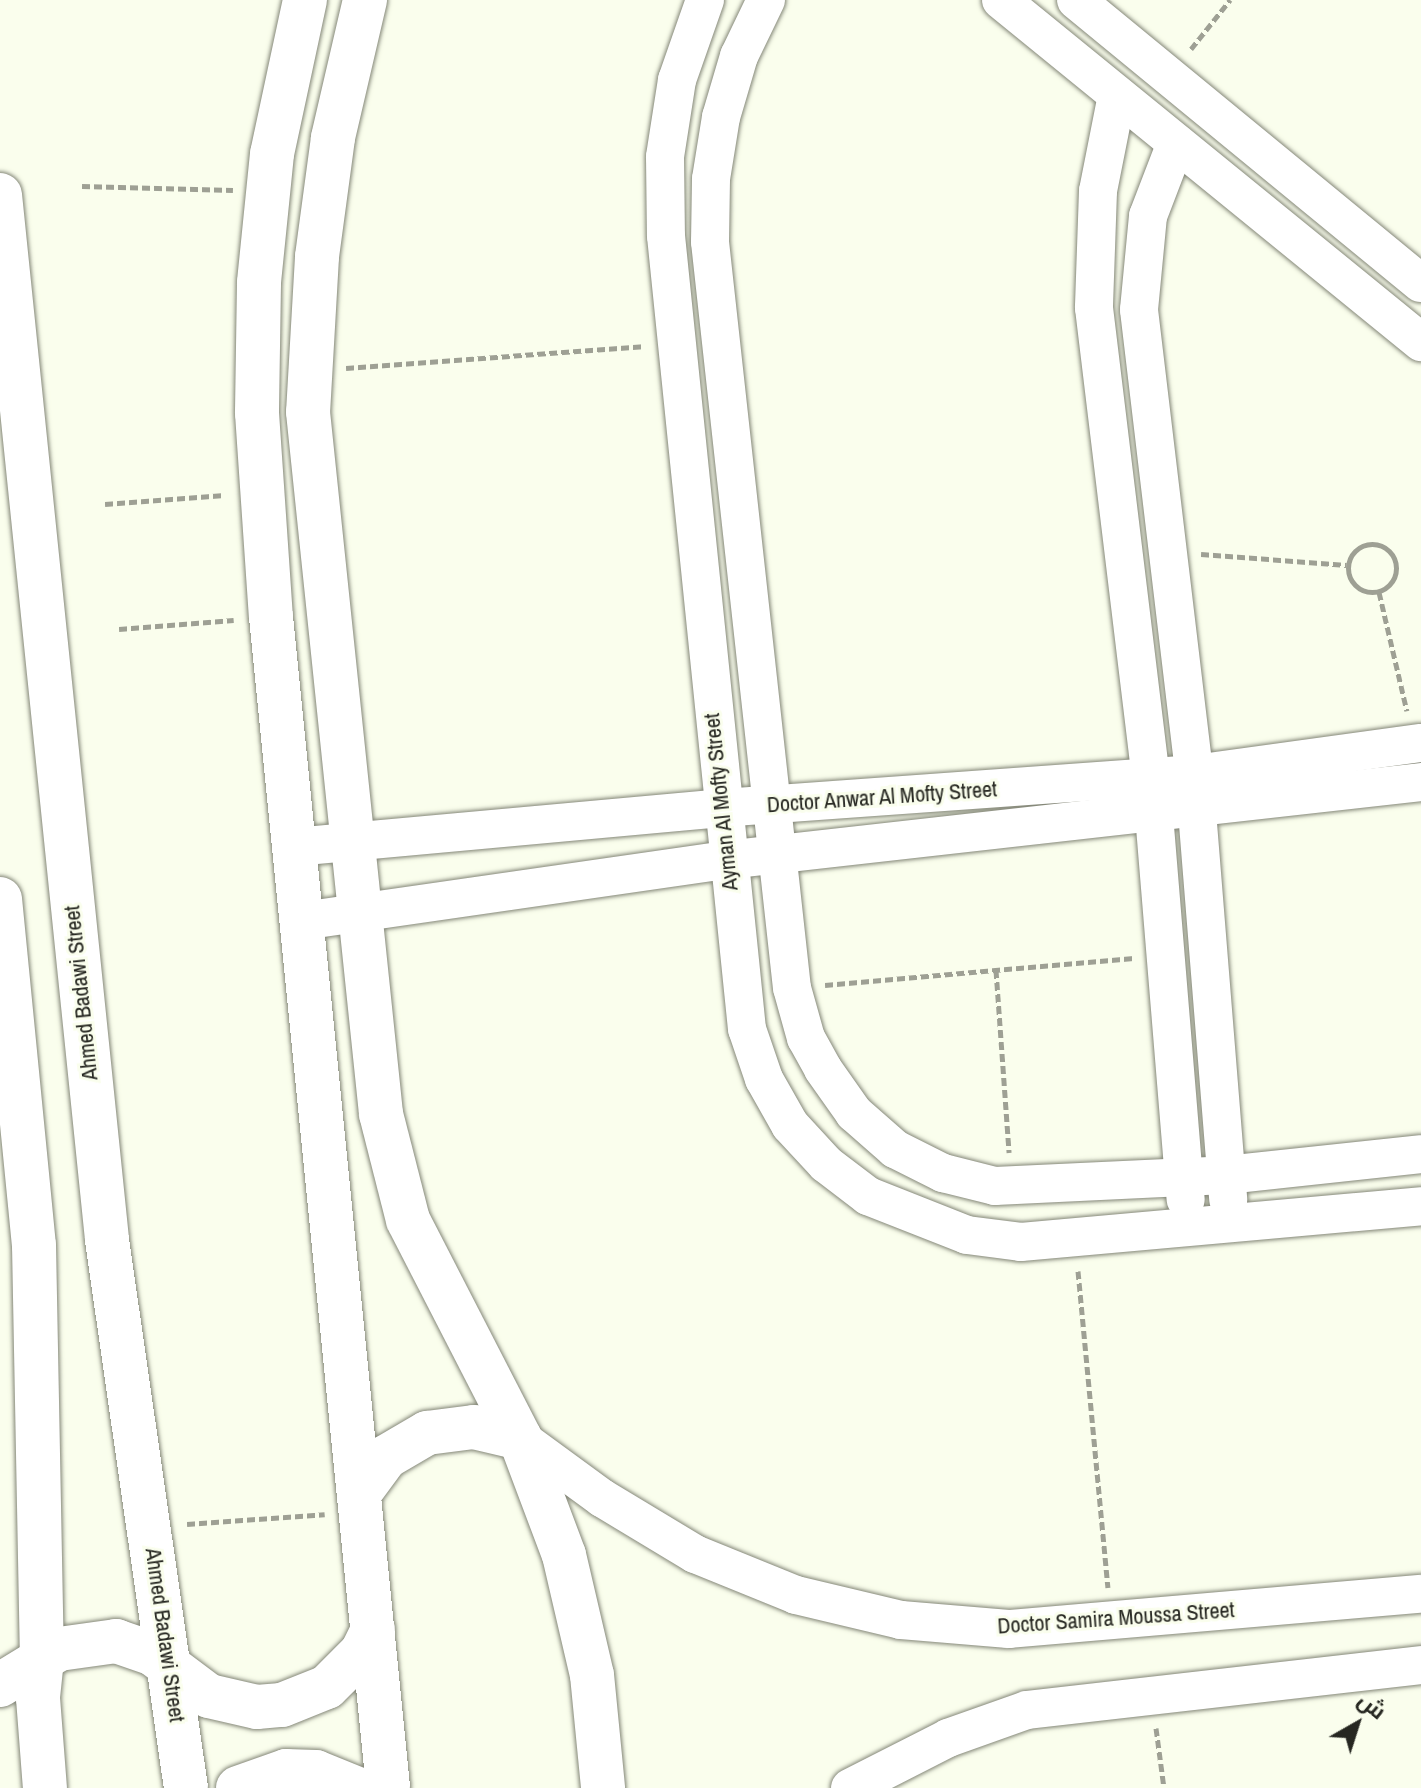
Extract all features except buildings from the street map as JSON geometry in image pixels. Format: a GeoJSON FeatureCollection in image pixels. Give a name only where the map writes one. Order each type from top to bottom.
{"type":"FeatureCollection","features":[{"type":"Feature","properties":{"kind":"street"},"geometry":{"type":"LineString","coordinates":[[305,0],[269,191],[259,283],[262,492],[271,617],[388,1788]]}},
{"type":"Feature","properties":{"kind":"street"},"geometry":{"type":"LineString","coordinates":[[365,0],[333,138],[317,257],[308,412],[349,841],[381,1114],[408,1220],[520,1438],[564,1555],[592,1675],[603,1788]]}},
{"type":"Feature","properties":{"kind":"street","name":"Ayman Al Mofty Street"},"geometry":{"type":"LineString","coordinates":[[705,0],[677,80],[665,157],[676,343],[726,860],[747,1029],[777,1102],[826,1164],[868,1196],[967,1235],[1021,1242],[1421,1206]]}},
{"type":"Feature","properties":{"kind":"street"},"geometry":{"type":"LineString","coordinates":[[766,0],[739,56],[721,117],[711,179],[710,242],[775,804],[792,988],[806,1038],[854,1113],[895,1149],[943,1173],[1012,1186],[1226,1175],[1421,1154]]}},
{"type":"Feature","properties":{"kind":"street"},"geometry":{"type":"LineString","coordinates":[[1001,0],[1421,342]]}},
{"type":"Feature","properties":{"kind":"street"},"geometry":{"type":"LineString","coordinates":[[1076,0],[1421,283]]}},
{"type":"Feature","properties":{"kind":"street"},"geometry":{"type":"LineString","coordinates":[[1117,95],[1098,191],[1094,308],[1153,795],[1188,1227]]}},
{"type":"Feature","properties":{"kind":"street"},"geometry":{"type":"LineString","coordinates":[[1176,143],[1148,216],[1139,310],[1195,791],[1230,1223]]}},
{"type":"Feature","properties":{"kind":"street","name":"Ahmed Badawi Street"},"geometry":{"type":"LineString","coordinates":[[0,195],[107,1240],[186,1788]]}},
{"type":"Feature","properties":{"kind":"street","name":"Doctor Anwar Al Mofty Street"},"geometry":{"type":"LineString","coordinates":[[1195,791],[1418,744]]}},
{"type":"Feature","properties":{"kind":"street","name":"Doctor Anwar Al Mofty Street"},"geometry":{"type":"LineString","coordinates":[[302,921],[780,854],[1153,795],[1421,782]]}},
{"type":"Feature","properties":{"kind":"street","name":"Doctor Anwar Al Mofty Street"},"geometry":{"type":"LineString","coordinates":[[294,847],[775,804],[1153,795]]}},
{"type":"Feature","properties":{"kind":"street"},"geometry":{"type":"LineString","coordinates":[[0,899],[34,1245],[42,1659],[38,1698],[45,1788]]}},
{"type":"Feature","properties":{"kind":"street"},"geometry":{"type":"LineString","coordinates":[[361,1501],[386,1457],[427,1433],[474,1427],[520,1438]]}},
{"type":"Feature","properties":{"kind":"street","name":"Doctor Samira Moussa Street"},"geometry":{"type":"LineString","coordinates":[[520,1438],[602,1498],[695,1554],[796,1595],[932,1623],[1009,1629],[1421,1594]]}},
{"type":"Feature","properties":{"kind":"street"},"geometry":{"type":"LineString","coordinates":[[0,1685],[42,1659],[77,1643],[116,1641],[169,1666],[209,1696],[257,1707],[282,1705],[327,1687],[362,1652],[373,1629]]}},
{"type":"Feature","properties":{"kind":"street"},"geometry":{"type":"LineString","coordinates":[[850,1788],[948,1738],[1027,1710],[1421,1665]]}},
{"type":"Feature","properties":{"kind":"street"},"geometry":{"type":"LineString","coordinates":[[238,1788],[286,1771],[316,1772],[355,1788]]}},
{"type":"Feature","properties":{"kind":"path"},"geometry":{"type":"LineString","coordinates":[[1169,76],[1230,0]]}},
{"type":"Feature","properties":{"kind":"path"},"geometry":{"type":"LineString","coordinates":[[82,186],[269,191]]}},
{"type":"Feature","properties":{"kind":"path"},"geometry":{"type":"LineString","coordinates":[[309,371],[676,343]]}},
{"type":"Feature","properties":{"kind":"path"},"geometry":{"type":"LineString","coordinates":[[105,504],[262,492]]}},
{"type":"Feature","properties":{"kind":"path"},"geometry":{"type":"LineString","coordinates":[[1365,544],[1391,553],[1393,580],[1379,592],[1359,590],[1347,565],[1365,544]]}},
{"type":"Feature","properties":{"kind":"path"},"geometry":{"type":"LineString","coordinates":[[1168,552],[1347,565]]}},
{"type":"Feature","properties":{"kind":"path"},"geometry":{"type":"LineString","coordinates":[[1379,592],[1418,744]]}},
{"type":"Feature","properties":{"kind":"path"},"geometry":{"type":"LineString","coordinates":[[119,629],[271,617]]}},
{"type":"Feature","properties":{"kind":"path"},"geometry":{"type":"LineString","coordinates":[[792,988],[1167,955]]}},
{"type":"Feature","properties":{"kind":"path"},"geometry":{"type":"LineString","coordinates":[[996,970],[1012,1186]]}},
{"type":"Feature","properties":{"kind":"path"},"geometry":{"type":"LineString","coordinates":[[1075,1238],[1111,1621]]}},
{"type":"Feature","properties":{"kind":"path"},"geometry":{"type":"LineString","coordinates":[[150,1527],[361,1501]]}},
{"type":"Feature","properties":{"kind":"path"},"geometry":{"type":"LineString","coordinates":[[1152,1695],[1164,1788]]}}]}
